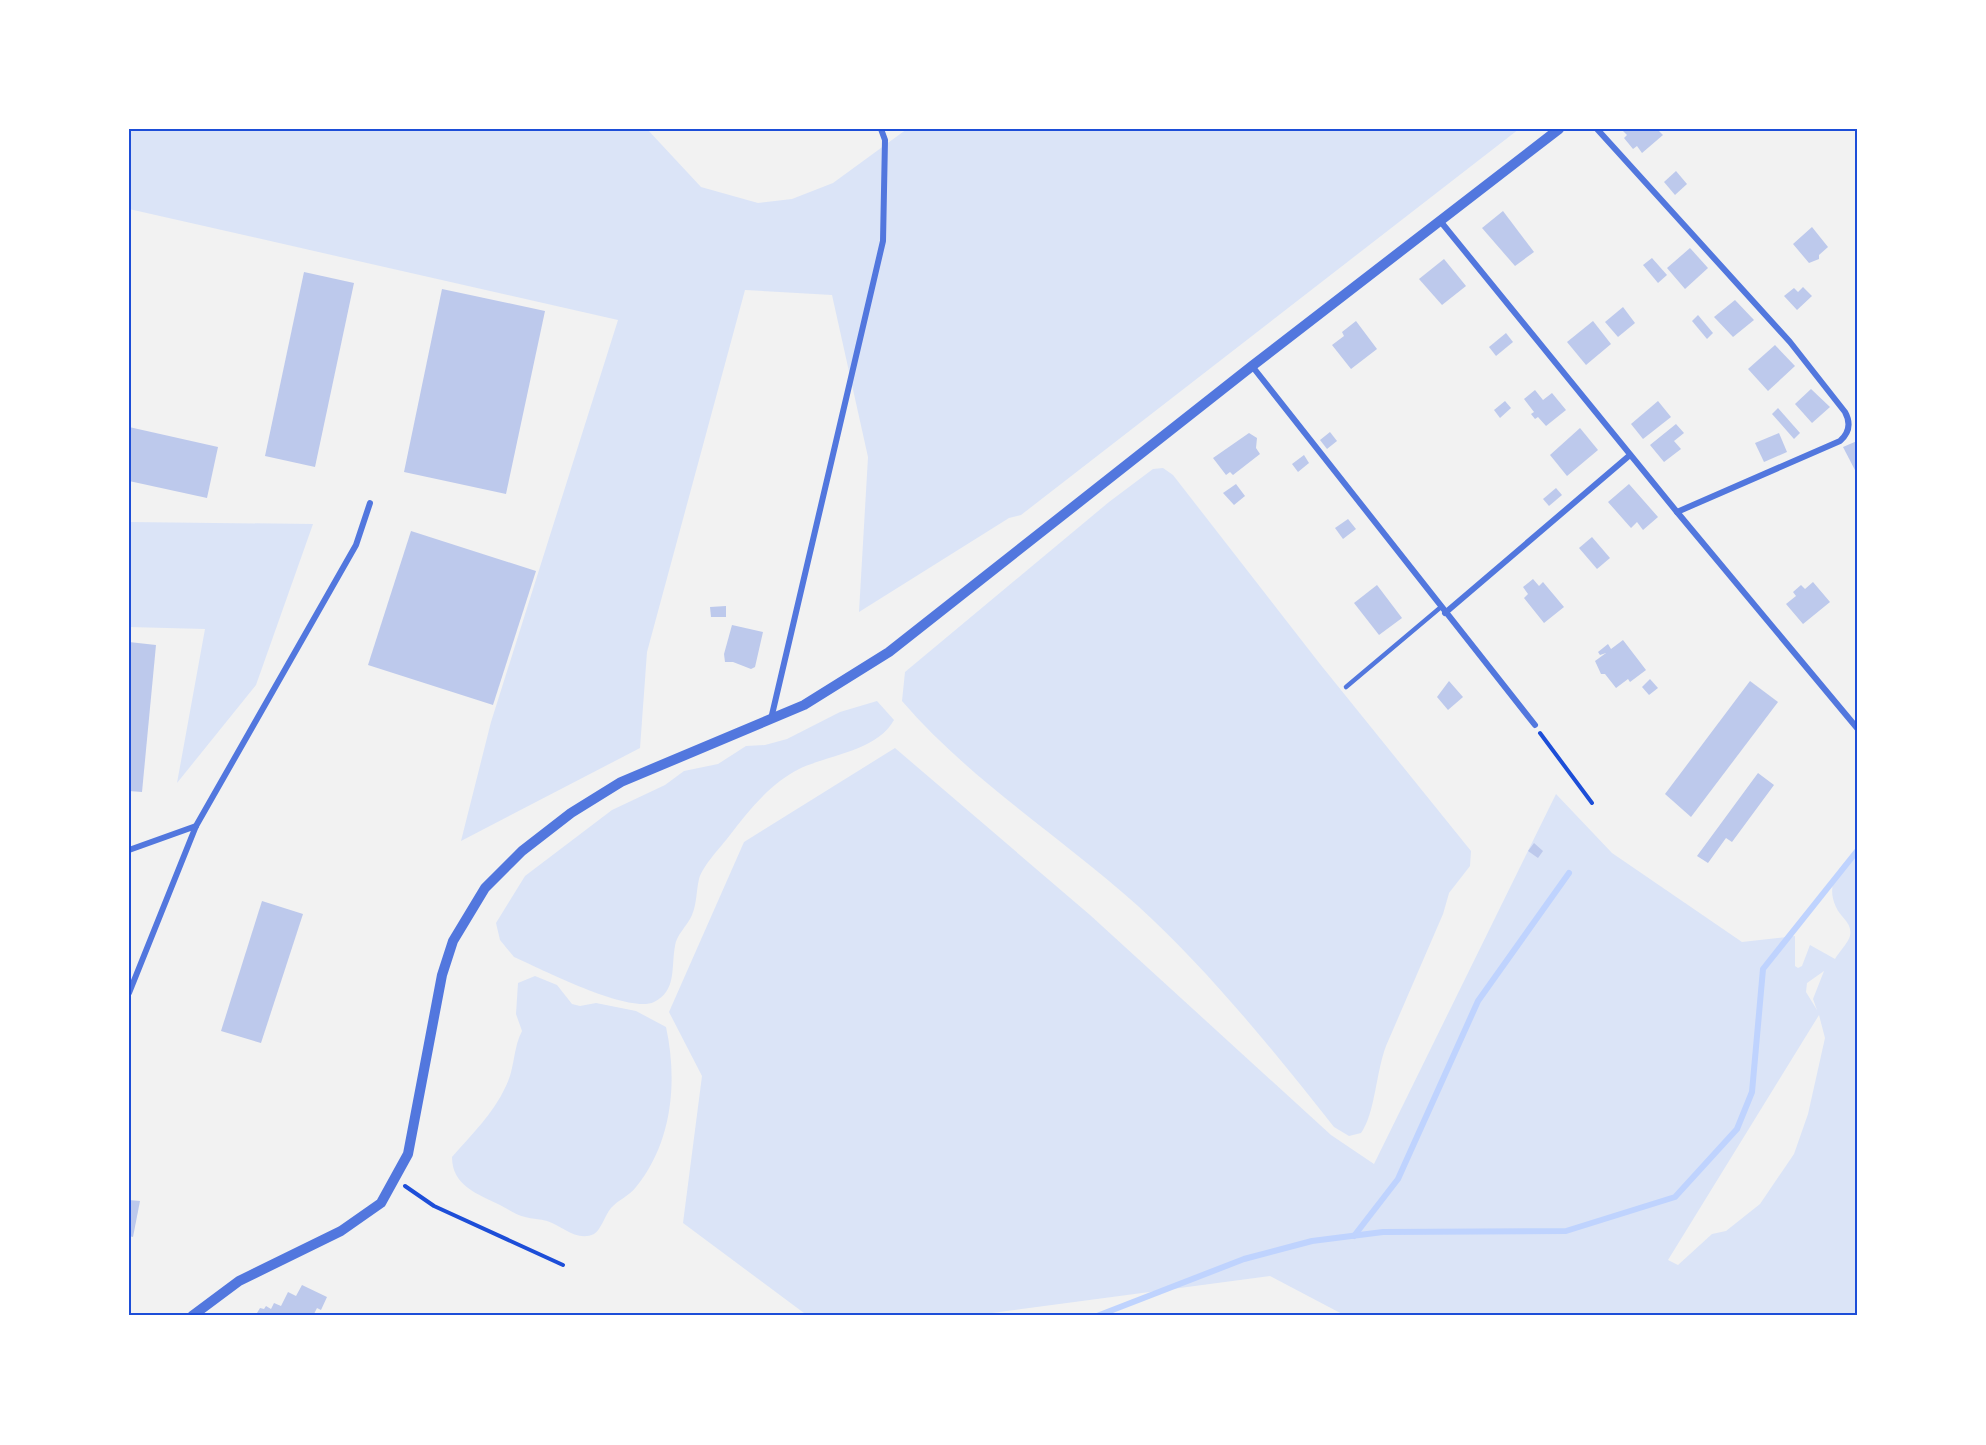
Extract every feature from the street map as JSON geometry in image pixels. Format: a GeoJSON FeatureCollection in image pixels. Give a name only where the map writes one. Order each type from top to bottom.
{"type":"FeatureCollection","features":[{"type":"Feature","properties":{"kind":"street"},"geometry":{"type":"LineString","coordinates":[[771,720],[884,241],[885,140],[881,129]]}},
{"type":"Feature","properties":{"kind":"street"},"geometry":{"type":"LineString","coordinates":[[193,1316],[239,1281],[341,1231],[381,1203],[408,1154],[447,958],[460,925],[485,888],[538,837],[596,796],[648,769],[771,720],[836,688],[889,652],[1251,366],[1559,129]]}},
{"type":"Feature","properties":{"kind":"street"},"geometry":{"type":"LineString","coordinates":[[1597,129],[1790,342],[1845,412],[1849,422],[1847,433],[1840,441],[1677,512]]}},
{"type":"Feature","properties":{"kind":"street"},"geometry":{"type":"LineString","coordinates":[[1441,222],[1630,455],[1857,728]]}},
{"type":"Feature","properties":{"kind":"street"},"geometry":{"type":"LineString","coordinates":[[1251,366],[1535,725]]}},
{"type":"Feature","properties":{"kind":"street"},"geometry":{"type":"LineString","coordinates":[[1443,610],[1630,455]]}},
{"type":"Feature","properties":{"kind":"street"},"geometry":{"type":"LineString","coordinates":[[129,993],[196,826],[356,544],[370,503]]}},
{"type":"Feature","properties":{"kind":"street"},"geometry":{"type":"LineString","coordinates":[[129,850],[196,826]]}},
{"type":"Feature","properties":{"kind":"lane"},"geometry":{"type":"LineString","coordinates":[[1346,687],[1443,610]]}},
{"type":"Feature","properties":{"kind":"path"},"geometry":{"type":"LineString","coordinates":[[1535,725],[1592,803]]}},
{"type":"Feature","properties":{"kind":"path"},"geometry":{"type":"LineString","coordinates":[[394,1179],[434,1206],[563,1265]]}},
{"type":"Feature","properties":{"kind":"shaded area"},"geometry":{"type":"Polygon","coordinates":[[[129,129],[647,129],[701,187],[758,203],[792,199],[833,183],[907,129],[1519,129],[1021,515],[1009,518],[859,612],[868,457],[832,295],[745,290],[647,652],[640,748],[461,841],[491,722],[618,320],[129,209],[129,129]]]}},
{"type":"Feature","properties":{"kind":"shaded area"},"geometry":{"type":"Polygon","coordinates":[[[1163,468],[1173,475],[1320,664],[1471,851],[1470,866],[1449,893],[1443,914],[1386,1046],[1369,1115],[1361,1133],[1349,1136],[1334,1127],[1241,1013],[1165,932],[1108,880],[986,783],[929,730],[902,701],[905,672],[1109,502],[1153,469],[1163,468]]]}},
{"type":"Feature","properties":{"kind":"shaded area"},"geometry":{"type":"Polygon","coordinates":[[[129,522],[313,524],[256,685],[177,783],[205,629],[129,627],[129,522]]]}},
{"type":"Feature","properties":{"kind":"shaded area"},"geometry":{"type":"Polygon","coordinates":[[[877,701],[894,720],[886,730],[876,739],[864,745],[799,769],[779,782],[753,807],[708,862],[699,879],[692,915],[676,942],[670,985],[666,992],[654,1002],[642,1004],[625,1002],[564,980],[514,957],[500,940],[496,923],[525,876],[612,810],[665,785],[684,771],[718,764],[746,746],[765,745],[787,739],[840,712],[877,701]]]}},
{"type":"Feature","properties":{"kind":"shaded area"},"geometry":{"type":"Polygon","coordinates":[[[895,748],[1090,915],[1331,1135],[1374,1164],[1556,794],[1612,853],[1742,942],[1795,936],[1795,966],[1798,968],[1802,966],[1810,945],[1835,959],[1849,939],[1850,927],[1836,907],[1832,891],[1840,869],[1857,851],[1857,1316],[1346,1316],[1270,1276],[970,1316],[808,1316],[683,1223],[702,1076],[669,1012],[744,842],[895,748]],[[1824,971],[1807,983],[1806,992],[1817,1010],[1813,999],[1824,971]],[[1819,1015],[1668,1260],[1678,1265],[1712,1234],[1726,1231],[1760,1204],[1794,1154],[1808,1114],[1825,1038],[1819,1015]]]}},
{"type":"Feature","properties":{"kind":"shaded area"},"geometry":{"type":"Polygon","coordinates":[[[535,976],[557,985],[572,1004],[580,1006],[596,1003],[636,1011],[666,1027],[670,1048],[671,1090],[669,1111],[658,1151],[636,1187],[611,1208],[601,1226],[594,1234],[588,1236],[576,1235],[547,1221],[522,1216],[475,1193],[461,1182],[453,1167],[452,1157],[488,1115],[506,1086],[522,1031],[516,1014],[518,983],[535,976]]]}},
{"type":"Feature","properties":{"kind":"building"},"geometry":{"type":"Polygon","coordinates":[[[1626,129],[1657,129],[1663,135],[1642,153],[1637,146],[1633,149],[1624,138],[1627,135],[1623,131],[1626,129]]]}},
{"type":"Feature","properties":{"kind":"building"},"geometry":{"type":"Polygon","coordinates":[[[1676,171],[1687,184],[1675,195],[1664,182],[1676,171]]]}},
{"type":"Feature","properties":{"kind":"building"},"geometry":{"type":"Polygon","coordinates":[[[1503,211],[1534,252],[1515,266],[1482,228],[1503,211]]]}},
{"type":"Feature","properties":{"kind":"building"},"geometry":{"type":"Polygon","coordinates":[[[1812,227],[1828,247],[1819,255],[1819,259],[1809,263],[1793,244],[1812,227]]]}},
{"type":"Feature","properties":{"kind":"building"},"geometry":{"type":"Polygon","coordinates":[[[1690,248],[1708,268],[1685,289],[1667,268],[1690,248]]]}},
{"type":"Feature","properties":{"kind":"building"},"geometry":{"type":"Polygon","coordinates":[[[1652,258],[1667,275],[1658,283],[1643,265],[1652,258]]]}},
{"type":"Feature","properties":{"kind":"building"},"geometry":{"type":"Polygon","coordinates":[[[1444,259],[1466,286],[1442,305],[1419,279],[1444,259]]]}},
{"type":"Feature","properties":{"kind":"building"},"geometry":{"type":"Polygon","coordinates":[[[304,272],[354,283],[315,467],[265,456],[304,272]]]}},
{"type":"Feature","properties":{"kind":"building"},"geometry":{"type":"Polygon","coordinates":[[[1803,287],[1812,296],[1797,310],[1784,296],[1794,288],[1798,292],[1803,287]]]}},
{"type":"Feature","properties":{"kind":"building"},"geometry":{"type":"Polygon","coordinates":[[[442,289],[545,311],[506,494],[404,472],[442,289]]]}},
{"type":"Feature","properties":{"kind":"building"},"geometry":{"type":"Polygon","coordinates":[[[1735,300],[1754,320],[1733,337],[1714,317],[1735,300]]]}},
{"type":"Feature","properties":{"kind":"building"},"geometry":{"type":"Polygon","coordinates":[[[1623,307],[1635,323],[1618,337],[1605,322],[1623,307]]]}},
{"type":"Feature","properties":{"kind":"building"},"geometry":{"type":"Polygon","coordinates":[[[1698,315],[1713,333],[1707,339],[1692,321],[1698,315]]]}},
{"type":"Feature","properties":{"kind":"building"},"geometry":{"type":"Polygon","coordinates":[[[1356,321],[1377,349],[1351,369],[1332,345],[1344,336],[1342,332],[1356,321]]]}},
{"type":"Feature","properties":{"kind":"building"},"geometry":{"type":"Polygon","coordinates":[[[1593,321],[1611,344],[1586,365],[1567,342],[1593,321]]]}},
{"type":"Feature","properties":{"kind":"building"},"geometry":{"type":"Polygon","coordinates":[[[1506,333],[1513,342],[1496,356],[1489,347],[1506,333]]]}},
{"type":"Feature","properties":{"kind":"building"},"geometry":{"type":"Polygon","coordinates":[[[1775,345],[1795,366],[1768,391],[1748,369],[1775,345]]]}},
{"type":"Feature","properties":{"kind":"building"},"geometry":{"type":"Polygon","coordinates":[[[1811,389],[1830,407],[1812,423],[1795,404],[1811,389]]]}},
{"type":"Feature","properties":{"kind":"building"},"geometry":{"type":"Polygon","coordinates":[[[1535,390],[1543,400],[1552,393],[1566,410],[1546,426],[1538,417],[1535,419],[1531,414],[1534,412],[1524,399],[1535,390]]]}},
{"type":"Feature","properties":{"kind":"building"},"geometry":{"type":"Polygon","coordinates":[[[1505,401],[1511,408],[1500,418],[1494,410],[1505,401]]]}},
{"type":"Feature","properties":{"kind":"building"},"geometry":{"type":"Polygon","coordinates":[[[1658,401],[1671,417],[1643,439],[1631,424],[1658,401]]]}},
{"type":"Feature","properties":{"kind":"building"},"geometry":{"type":"Polygon","coordinates":[[[1778,408],[1800,433],[1794,439],[1772,414],[1778,408]]]}},
{"type":"Feature","properties":{"kind":"building"},"geometry":{"type":"Polygon","coordinates":[[[1676,424],[1684,433],[1674,441],[1681,449],[1664,462],[1650,445],[1676,424]]]}},
{"type":"Feature","properties":{"kind":"building"},"geometry":{"type":"Polygon","coordinates":[[[129,427],[218,447],[207,498],[129,481],[129,427]]]}},
{"type":"Feature","properties":{"kind":"building"},"geometry":{"type":"Polygon","coordinates":[[[1580,428],[1598,450],[1567,476],[1550,455],[1580,428]]]}},
{"type":"Feature","properties":{"kind":"building"},"geometry":{"type":"Polygon","coordinates":[[[1330,432],[1337,441],[1327,449],[1320,440],[1330,432]]]}},
{"type":"Feature","properties":{"kind":"building"},"geometry":{"type":"Polygon","coordinates":[[[1249,433],[1257,438],[1256,448],[1260,454],[1233,475],[1230,472],[1226,475],[1213,458],[1249,433]]]}},
{"type":"Feature","properties":{"kind":"building"},"geometry":{"type":"Polygon","coordinates":[[[1779,433],[1787,452],[1764,462],[1755,443],[1779,433]]]}},
{"type":"Feature","properties":{"kind":"building"},"geometry":{"type":"Polygon","coordinates":[[[1857,441],[1857,474],[1843,447],[1857,441]]]}},
{"type":"Feature","properties":{"kind":"building"},"geometry":{"type":"Polygon","coordinates":[[[1304,455],[1309,463],[1298,472],[1292,464],[1304,455]]]}},
{"type":"Feature","properties":{"kind":"building"},"geometry":{"type":"Polygon","coordinates":[[[1236,484],[1245,496],[1234,505],[1223,493],[1236,484]]]}},
{"type":"Feature","properties":{"kind":"building"},"geometry":{"type":"Polygon","coordinates":[[[1629,484],[1658,517],[1643,530],[1637,522],[1631,528],[1608,502],[1629,484]]]}},
{"type":"Feature","properties":{"kind":"building"},"geometry":{"type":"Polygon","coordinates":[[[1556,488],[1562,495],[1549,506],[1543,499],[1556,488]]]}},
{"type":"Feature","properties":{"kind":"building"},"geometry":{"type":"Polygon","coordinates":[[[1348,519],[1356,529],[1343,539],[1335,528],[1348,519]]]}},
{"type":"Feature","properties":{"kind":"building"},"geometry":{"type":"Polygon","coordinates":[[[411,531],[536,571],[493,705],[368,665],[411,531]]]}},
{"type":"Feature","properties":{"kind":"building"},"geometry":{"type":"Polygon","coordinates":[[[1592,537],[1610,558],[1597,569],[1579,548],[1592,537]]]}},
{"type":"Feature","properties":{"kind":"building"},"geometry":{"type":"Polygon","coordinates":[[[1533,579],[1539,586],[1543,582],[1564,607],[1544,623],[1524,598],[1528,594],[1523,587],[1533,579]]]}},
{"type":"Feature","properties":{"kind":"building"},"geometry":{"type":"Polygon","coordinates":[[[1813,582],[1830,602],[1803,624],[1786,604],[1796,596],[1793,592],[1801,585],[1805,589],[1813,582]]]}},
{"type":"Feature","properties":{"kind":"building"},"geometry":{"type":"Polygon","coordinates":[[[1377,585],[1402,618],[1379,635],[1354,603],[1377,585]]]}},
{"type":"Feature","properties":{"kind":"building"},"geometry":{"type":"Polygon","coordinates":[[[726,606],[726,617],[711,617],[710,607],[726,606]]]}},
{"type":"Feature","properties":{"kind":"building"},"geometry":{"type":"Polygon","coordinates":[[[732,625],[763,632],[755,667],[751,669],[733,662],[725,662],[724,654],[732,625]]]}},
{"type":"Feature","properties":{"kind":"building"},"geometry":{"type":"Polygon","coordinates":[[[1623,640],[1646,670],[1630,682],[1628,679],[1616,688],[1605,674],[1601,674],[1595,661],[1606,653],[1600,655],[1598,652],[1608,644],[1611,649],[1623,640]]]}},
{"type":"Feature","properties":{"kind":"building"},"geometry":{"type":"Polygon","coordinates":[[[129,642],[156,645],[142,792],[129,791],[129,642]]]}},
{"type":"Feature","properties":{"kind":"building"},"geometry":{"type":"Polygon","coordinates":[[[1650,679],[1658,688],[1649,695],[1642,687],[1650,679]]]}},
{"type":"Feature","properties":{"kind":"building"},"geometry":{"type":"Polygon","coordinates":[[[1449,681],[1463,697],[1448,710],[1437,697],[1449,681]]]}},
{"type":"Feature","properties":{"kind":"building"},"geometry":{"type":"Polygon","coordinates":[[[1750,681],[1778,702],[1691,817],[1665,794],[1750,681]]]}},
{"type":"Feature","properties":{"kind":"building"},"geometry":{"type":"Polygon","coordinates":[[[1758,773],[1774,785],[1732,842],[1726,838],[1708,863],[1697,856],[1758,773]]]}},
{"type":"Feature","properties":{"kind":"building"},"geometry":{"type":"Polygon","coordinates":[[[1534,843],[1543,851],[1538,858],[1528,851],[1534,843]]]}},
{"type":"Feature","properties":{"kind":"building"},"geometry":{"type":"Polygon","coordinates":[[[262,901],[303,914],[261,1043],[221,1031],[262,901]]]}},
{"type":"Feature","properties":{"kind":"building"},"geometry":{"type":"Polygon","coordinates":[[[129,1200],[140,1201],[133,1237],[129,1236],[129,1200]]]}},
{"type":"Feature","properties":{"kind":"building"},"geometry":{"type":"Polygon","coordinates":[[[302,1285],[327,1297],[321,1310],[317,1308],[313,1316],[298,1316],[291,1313],[289,1316],[261,1316],[257,1313],[260,1308],[264,1309],[266,1306],[271,1309],[274,1303],[281,1306],[288,1292],[296,1296],[302,1285]]]}},
{"type":"Feature","properties":{"kind":"waterway"},"geometry":{"type":"LineString","coordinates":[[1097,1316],[1244,1259],[1312,1241],[1383,1232],[1566,1231],[1675,1197],[1737,1129],[1752,1092],[1763,969],[1857,851]]}},
{"type":"Feature","properties":{"kind":"waterway"},"geometry":{"type":"LineString","coordinates":[[1354,1236],[1398,1179],[1478,1001],[1569,873]]}}]}
